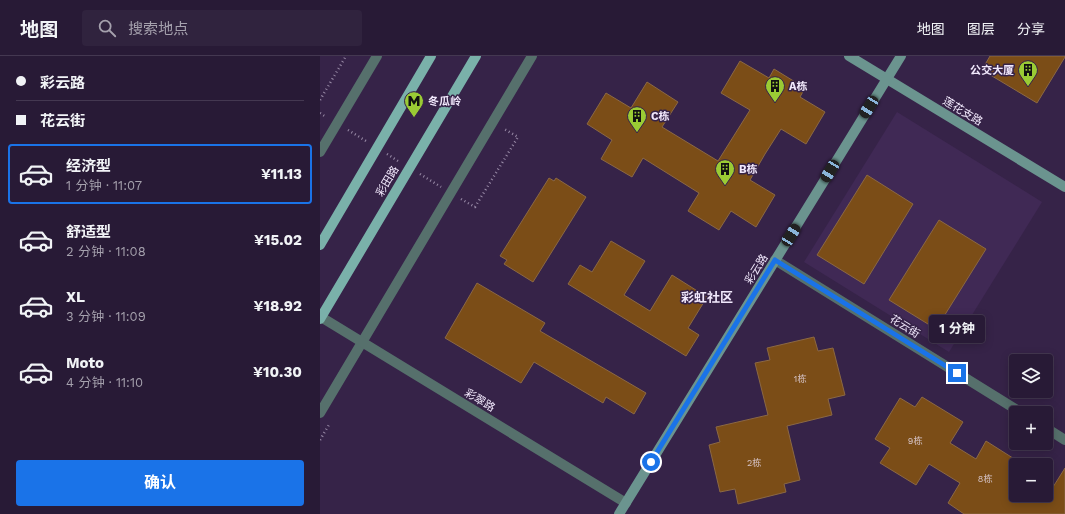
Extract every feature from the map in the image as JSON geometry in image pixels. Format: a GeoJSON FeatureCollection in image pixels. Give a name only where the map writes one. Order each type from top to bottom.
{"type":"FeatureCollection","features":[{"type":"Feature","properties":{"kind":"main road"},"geometry":{"type":"LineString","coordinates":[[320,245],[431,56]]}},
{"type":"Feature","properties":{"kind":"main road","name":"彩田路"},"geometry":{"type":"LineString","coordinates":[[321,318],[476,56]]}},
{"type":"Feature","properties":{"kind":"street"},"geometry":{"type":"LineString","coordinates":[[320,152],[377,56]]}},
{"type":"Feature","properties":{"kind":"street"},"geometry":{"type":"LineString","coordinates":[[320,414],[532,56]]}},
{"type":"Feature","properties":{"kind":"street","name":"莲花支路"},"geometry":{"type":"LineString","coordinates":[[849,56],[1065,187]]}},
{"type":"Feature","properties":{"kind":"street","name":"彩云路"},"geometry":{"type":"LineString","coordinates":[[619,514],[901,56]]}},
{"type":"Feature","properties":{"kind":"street","name":"花云街"},"geometry":{"type":"LineString","coordinates":[[775,260],[1011,406]]}},
{"type":"Feature","properties":{"kind":"street","name":"彩翠路"},"geometry":{"type":"LineString","coordinates":[[321,318],[626,503]]}},
{"type":"Feature","properties":{"kind":"street"},"geometry":{"type":"LineString","coordinates":[[1053,432],[1065,440]]}},
{"type":"Feature","properties":{"kind":"path"},"geometry":{"type":"LineString","coordinates":[[320,100],[346,56]]}},
{"type":"Feature","properties":{"kind":"path"},"geometry":{"type":"LineString","coordinates":[[475,207],[518,137],[504,129]]}},
{"type":"Feature","properties":{"kind":"shaded area"},"geometry":{"type":"Polygon","coordinates":[[[897,112],[1042,202],[949,352],[804,262],[897,112]]]}},
{"type":"Feature","properties":{"kind":"building","name":"公交大厦"},"geometry":{"type":"Polygon","coordinates":[[[990,56],[1065,57],[1037,103],[982,70],[990,56]]]}},
{"type":"Feature","properties":{"kind":"building"},"geometry":{"type":"Polygon","coordinates":[[[740,61],[769,78],[774,69],[805,88],[800,97],[825,112],[806,144],[781,129],[765,154],[750,180],[775,195],[756,227],[731,211],[719,230],[688,211],[699,193],[643,158],[632,177],[601,159],[612,140],[587,124],[606,93],[631,108],[647,82],[678,102],[662,127],[718,161],[750,110],[721,93],[740,61]]]}},
{"type":"Feature","properties":{"kind":"building"},"geometry":{"type":"Polygon","coordinates":[[[867,175],[913,204],[864,284],[817,255],[867,175]]]}},
{"type":"Feature","properties":{"kind":"building"},"geometry":{"type":"Polygon","coordinates":[[[549,178],[554,181],[556,178],[586,197],[533,282],[504,264],[507,260],[500,256],[549,178]]]}},
{"type":"Feature","properties":{"kind":"building"},"geometry":{"type":"Polygon","coordinates":[[[939,220],[986,249],[936,329],[889,300],[939,220]]]}},
{"type":"Feature","properties":{"kind":"building"},"geometry":{"type":"Polygon","coordinates":[[[611,241],[645,261],[624,295],[650,311],[672,275],[707,297],[688,328],[699,335],[686,356],[568,284],[580,265],[592,272],[611,241]]]}},
{"type":"Feature","properties":{"kind":"building"},"geometry":{"type":"Polygon","coordinates":[[[477,283],[545,323],[540,331],[646,393],[634,414],[606,397],[603,403],[534,362],[521,383],[445,338],[477,283]]]}},
{"type":"Feature","properties":{"kind":"building"},"geometry":{"type":"Polygon","coordinates":[[[814,337],[818,351],[833,348],[845,395],[828,399],[832,415],[787,426],[800,480],[784,484],[786,492],[738,504],[735,489],[720,492],[709,445],[720,442],[716,427],[768,415],[755,363],[770,360],[767,348],[814,337]]]}},
{"type":"Feature","properties":{"kind":"building"},"geometry":{"type":"Polygon","coordinates":[[[922,397],[963,422],[950,443],[976,459],[986,441],[1013,458],[1009,458],[1009,502],[1053,502],[1053,487],[1065,468],[1065,514],[964,514],[948,503],[960,483],[929,464],[916,485],[880,463],[890,448],[875,439],[900,398],[915,407],[922,397]]]}},
{"type":"Feature","properties":{"kind":"place","name":"公交大厦"},"geometry":{"type":"Point","coordinates":[1028,87]}},
{"type":"Feature","properties":{"kind":"place","name":"A栋"},"geometry":{"type":"Point","coordinates":[775,103]}},
{"type":"Feature","properties":{"kind":"place","name":"冬瓜岭"},"geometry":{"type":"Point","coordinates":[414,118]}},
{"type":"Feature","properties":{"kind":"place","name":"C栋"},"geometry":{"type":"Point","coordinates":[637,133]}},
{"type":"Feature","properties":{"kind":"place","name":"B栋"},"geometry":{"type":"Point","coordinates":[725,186]}},
{"type":"Feature","properties":{"kind":"district","name":"彩虹社区"},"geometry":{"type":"Point","coordinates":[707,297]}},
{"type":"Feature","properties":{"kind":"route"},"geometry":{"type":"LineString","coordinates":[[651,462],[775,260],[957,373]]}}]}
